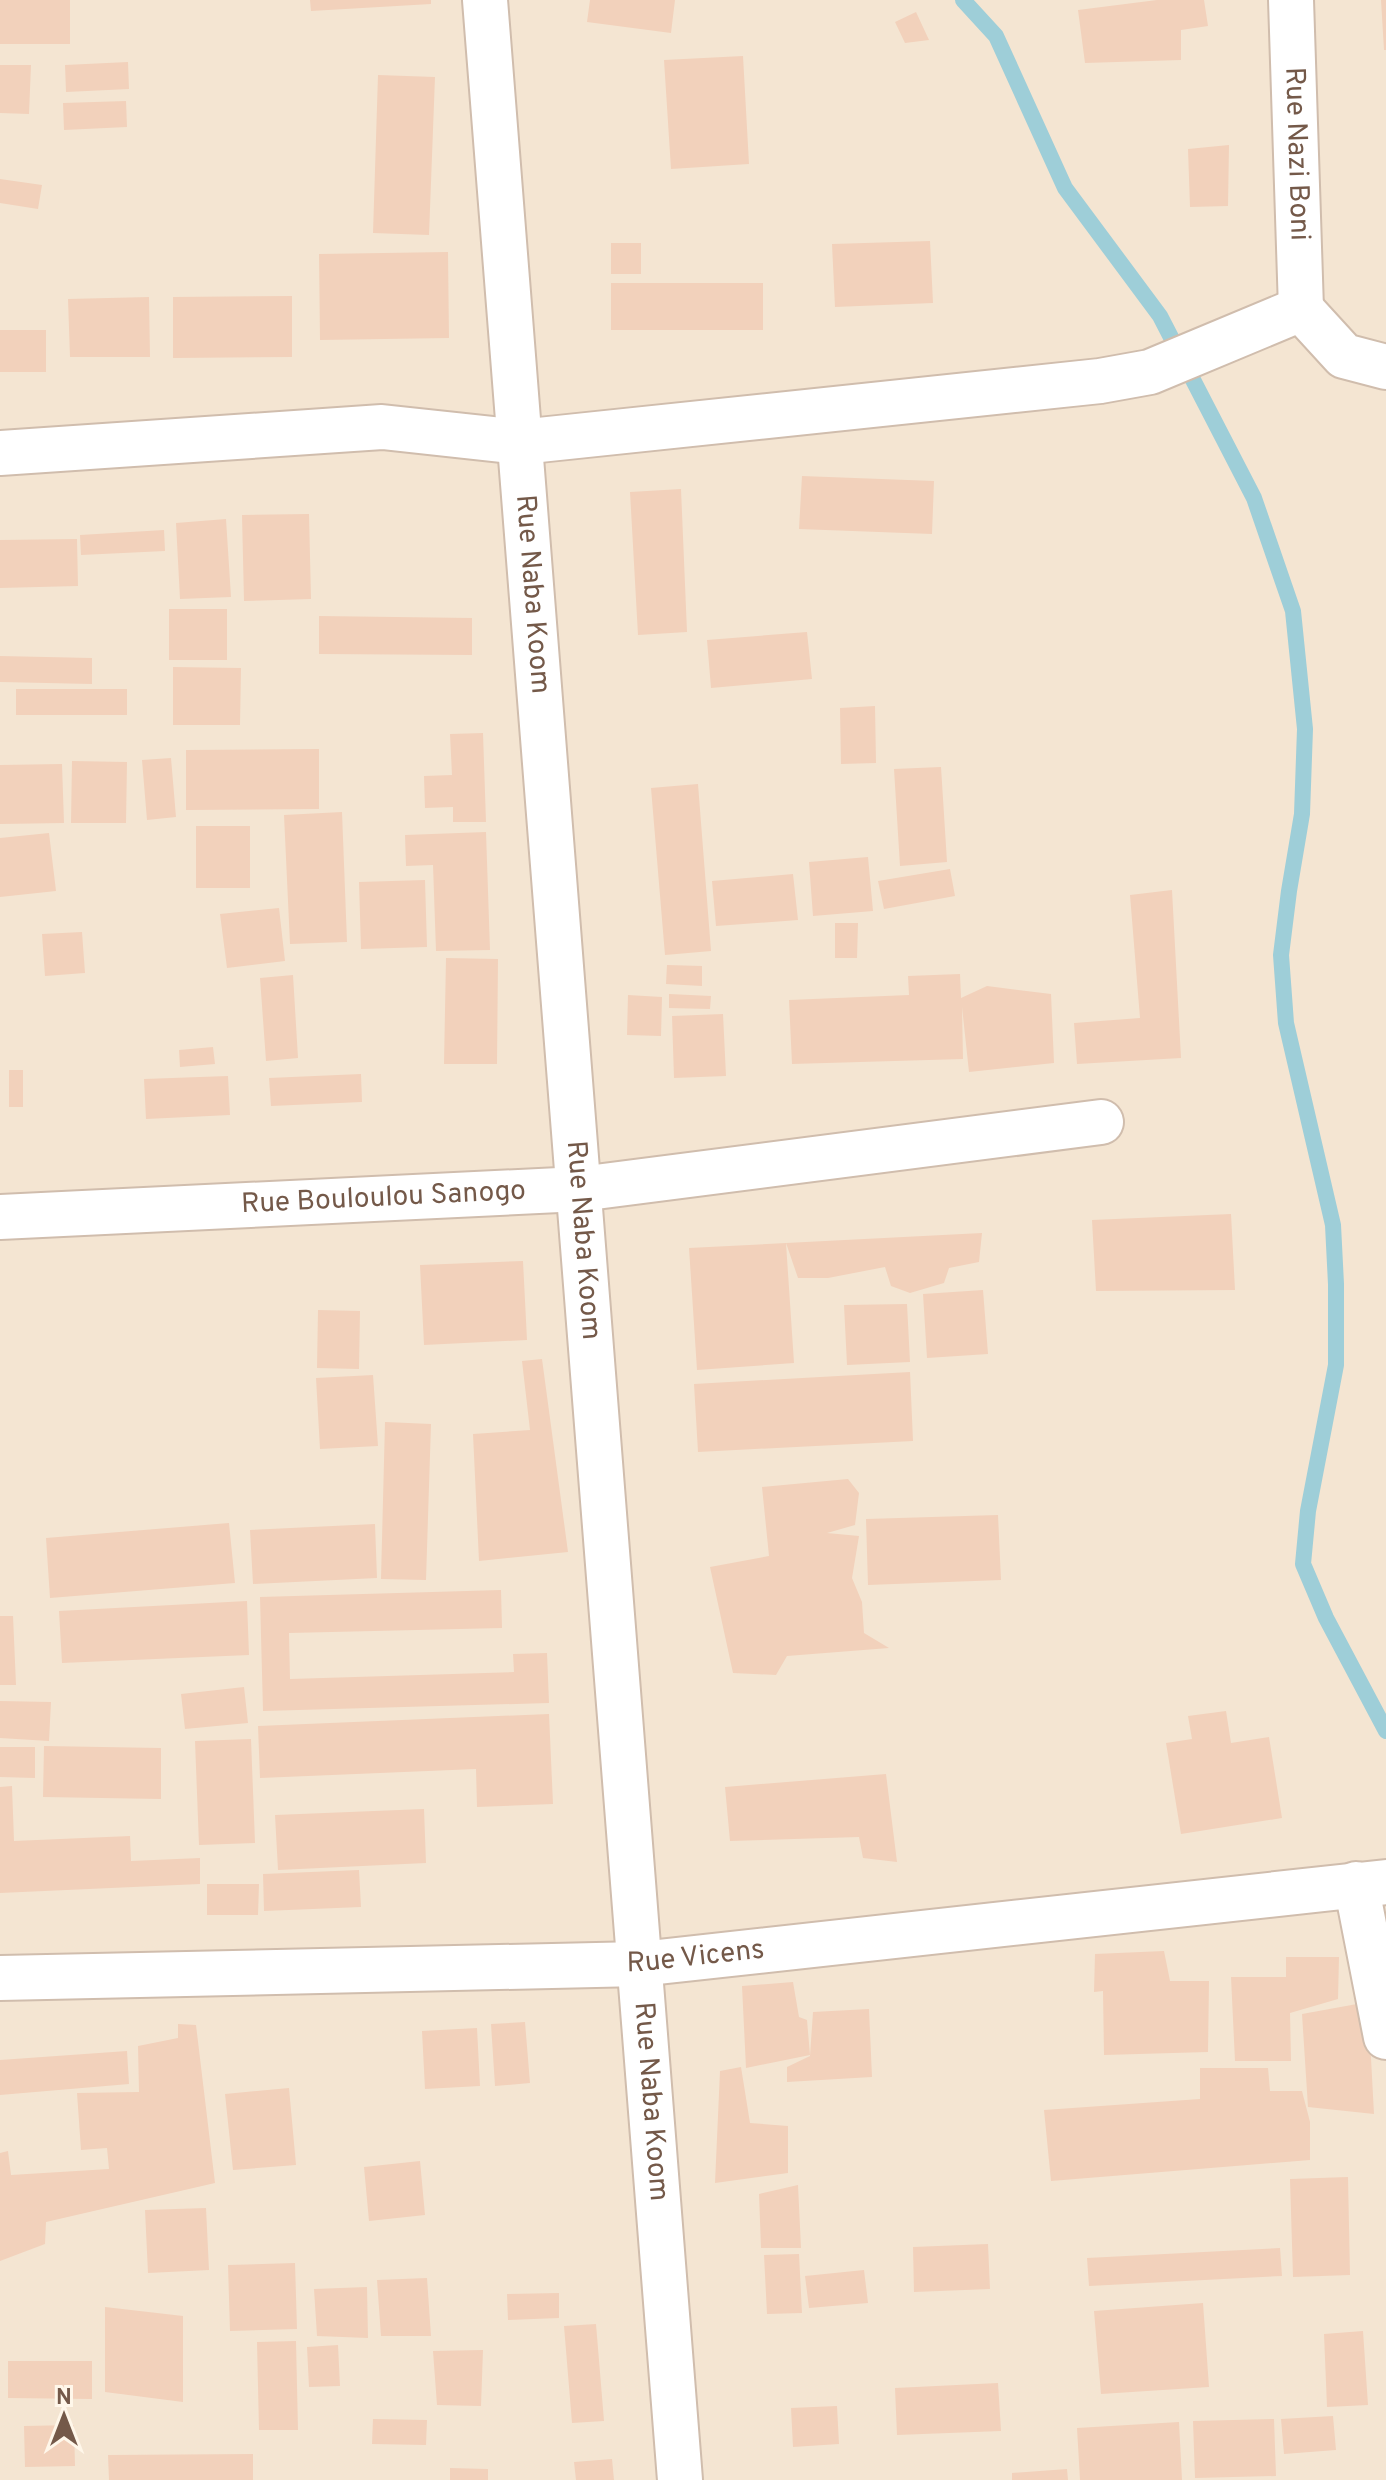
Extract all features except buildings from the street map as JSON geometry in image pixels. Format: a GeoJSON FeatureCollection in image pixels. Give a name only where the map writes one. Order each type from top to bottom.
{"type":"FeatureCollection","features":[{"type":"Feature","properties":{"kind":"street","name":"Rue Naba Koom"},"geometry":{"type":"LineString","coordinates":[[485,0],[680,2480]]}},
{"type":"Feature","properties":{"kind":"street","name":"Rue Nazi Boni"},"geometry":{"type":"LineString","coordinates":[[1291,0],[1301,309]]}},
{"type":"Feature","properties":{"kind":"street"},"geometry":{"type":"LineString","coordinates":[[0,453],[382,427],[520,442],[1100,381],[1150,372],[1301,309],[1344,356],[1386,367]]}},
{"type":"Feature","properties":{"kind":"street","name":"Rue Bouloulou Sanogo"},"geometry":{"type":"LineString","coordinates":[[0,1217],[580,1189],[1101,1122]]}},
{"type":"Feature","properties":{"kind":"street"},"geometry":{"type":"LineString","coordinates":[[1371,1883],[1386,2037]]}},
{"type":"Feature","properties":{"kind":"street","name":"Rue Vicens"},"geometry":{"type":"LineString","coordinates":[[0,1978],[640,1964],[1371,1883]]}},
{"type":"Feature","properties":{"kind":"shaded area"},"geometry":{"type":"Polygon","coordinates":[[[0,0],[1386,0],[1386,2480],[0,2480],[0,0]]]}},
{"type":"Feature","properties":{"kind":"waterway"},"geometry":{"type":"LineString","coordinates":[[963,0],[996,36],[1065,188],[1160,316],[1254,498],[1293,611],[1305,729],[1302,814],[1281,955],[1286,1023],[1333,1225],[1336,1284],[1336,1365],[1308,1511],[1303,1564],[1326,1618],[1386,1731]]}}]}
